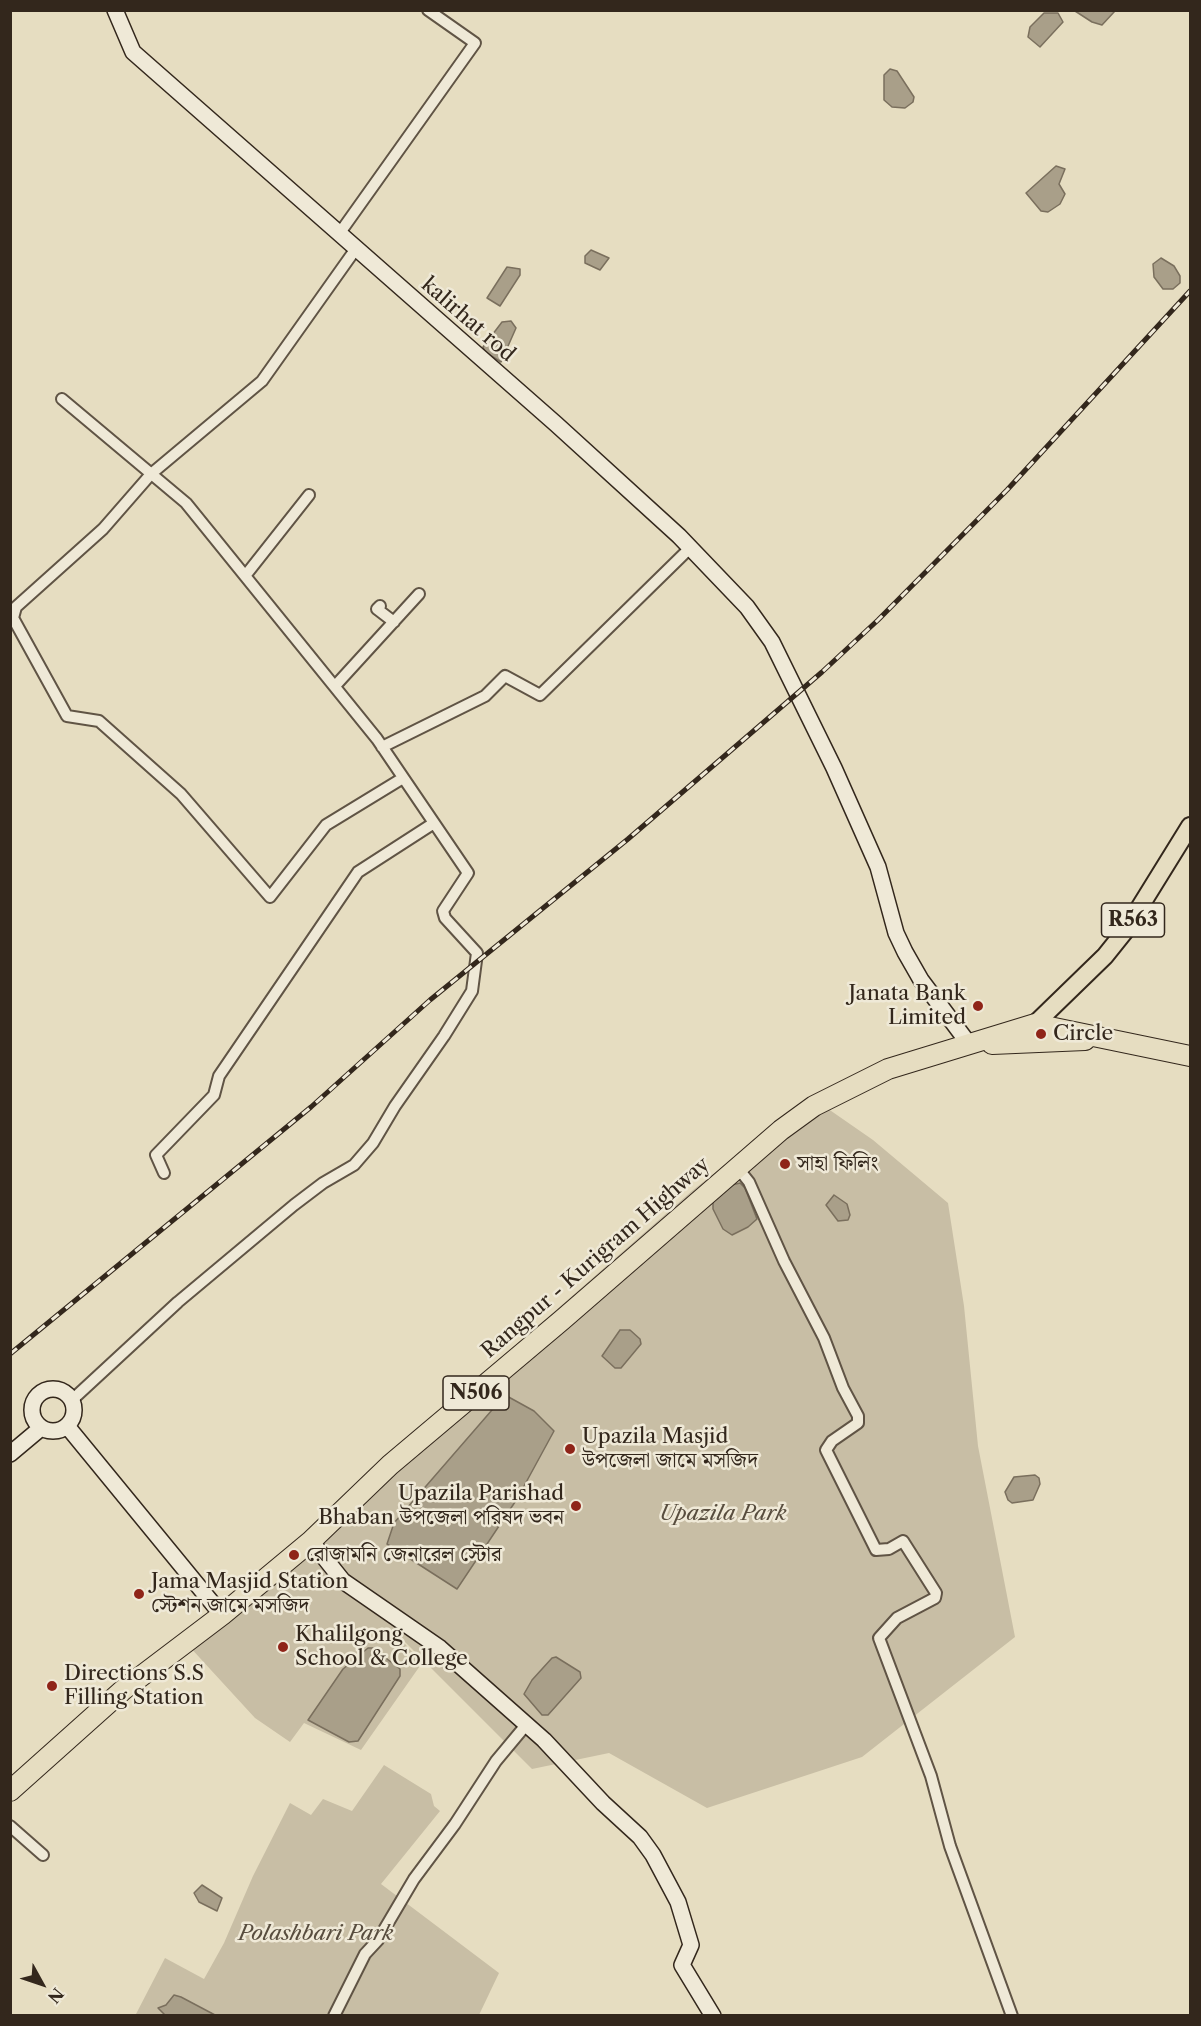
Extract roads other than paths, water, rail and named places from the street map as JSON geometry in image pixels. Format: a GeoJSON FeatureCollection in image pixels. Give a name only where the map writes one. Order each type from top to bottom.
{"type":"FeatureCollection","features":[{"type":"Feature","properties":{"kind":"highway","name":"N506"},"geometry":{"type":"LineString","coordinates":[[969,1044],[1046,1031],[1103,1039],[1191,1056]]}},
{"type":"Feature","properties":{"kind":"highway","name":"N506"},"geometry":{"type":"LineString","coordinates":[[969,1044],[1028,1043],[1046,1031]]}},
{"type":"Feature","properties":{"kind":"highway","name":"Rangpur - Kurigram Highway"},"geometry":{"type":"LineString","coordinates":[[10,1791],[123,1690],[222,1615],[311,1541],[390,1465],[737,1167],[798,1118],[852,1085],[888,1069],[969,1044]]}},
{"type":"Feature","properties":{"kind":"main road","name":"R563"},"geometry":{"type":"LineString","coordinates":[[1046,1031],[1059,1000],[1105,956],[1125,931],[1191,826]]}},
{"type":"Feature","properties":{"kind":"street","name":"kalirhat rod"},"geometry":{"type":"LineString","coordinates":[[115,10],[133,52],[355,250],[556,423],[690,548],[747,607],[772,642],[788,671],[878,867],[896,933],[905,952],[921,980],[969,1044]]}},
{"type":"Feature","properties":{"kind":"street"},"geometry":{"type":"LineString","coordinates":[[339,234],[475,43],[428,10]]}},
{"type":"Feature","properties":{"kind":"street"},"geometry":{"type":"LineString","coordinates":[[355,250],[262,381],[151,474],[102,529],[13,609],[12,618],[67,716],[99,721],[181,794],[270,897],[326,825],[403,778]]}},
{"type":"Feature","properties":{"kind":"street"},"geometry":{"type":"LineString","coordinates":[[62,399],[186,503],[382,747],[468,873],[443,911],[445,918],[477,953],[472,991],[444,1036],[394,1106],[373,1143],[354,1165],[323,1183],[294,1205],[178,1302],[72,1400]]}},
{"type":"Feature","properties":{"kind":"street"},"geometry":{"type":"LineString","coordinates":[[245,576],[309,495]]}},
{"type":"Feature","properties":{"kind":"street"},"geometry":{"type":"LineString","coordinates":[[382,747],[484,696],[505,676],[540,695],[690,548]]}},
{"type":"Feature","properties":{"kind":"street"},"geometry":{"type":"LineString","coordinates":[[335,686],[419,594]]}},
{"type":"Feature","properties":{"kind":"street"},"geometry":{"type":"LineString","coordinates":[[380,606],[377,609],[394,622]]}},
{"type":"Feature","properties":{"kind":"street"},"geometry":{"type":"LineString","coordinates":[[164,1173],[156,1155],[214,1095],[219,1076],[358,872],[434,823]]}},
{"type":"Feature","properties":{"kind":"street"},"geometry":{"type":"LineString","coordinates":[[737,1167],[749,1182],[784,1261],[824,1338],[843,1388],[858,1416],[858,1423],[832,1441],[826,1450],[876,1550],[889,1549],[903,1541],[936,1593],[935,1598],[897,1618],[879,1638],[931,1776],[950,1846],[1012,2016]]}},
{"type":"Feature","properties":{"kind":"street"},"geometry":{"type":"LineString","coordinates":[[48,1389],[62,1391],[72,1400],[74,1414],[67,1426],[54,1431],[41,1428],[36,1423],[32,1410],[33,1403],[42,1392],[48,1389]]}},
{"type":"Feature","properties":{"kind":"street"},"geometry":{"type":"LineString","coordinates":[[67,1426],[222,1615]]}},
{"type":"Feature","properties":{"kind":"street"},"geometry":{"type":"LineString","coordinates":[[10,1454],[41,1428]]}},
{"type":"Feature","properties":{"kind":"street"},"geometry":{"type":"LineString","coordinates":[[311,1541],[324,1561],[343,1581],[440,1648],[564,1760],[603,1803],[640,1837],[653,1854],[670,1885],[690,1933],[691,1946],[682,1965],[713,2016]]}},
{"type":"Feature","properties":{"kind":"street"},"geometry":{"type":"LineString","coordinates":[[334,2016],[365,1954],[378,1940],[414,1879],[496,1761],[526,1725]]}},
{"type":"Feature","properties":{"kind":"street"},"geometry":{"type":"LineString","coordinates":[[10,1826],[43,1855]]}},
{"type":"Feature","properties":{"kind":"railway"},"geometry":{"type":"LineString","coordinates":[[10,1354],[311,1107],[430,1000],[628,839],[822,672],[878,620],[1007,490],[1190,291]]}},
{"type":"Feature","properties":{"kind":"place","name":"Janata Bank Limited"},"geometry":{"type":"Point","coordinates":[978,1006]}},
{"type":"Feature","properties":{"kind":"place","name":"Circle"},"geometry":{"type":"Point","coordinates":[1041,1034]}},
{"type":"Feature","properties":{"kind":"place","name":"সাহা ফিলিং"},"geometry":{"type":"Point","coordinates":[785,1164]}},
{"type":"Feature","properties":{"kind":"place","name":"Upazila Masjid উপজেলা জামে মসজিদ"},"geometry":{"type":"Point","coordinates":[570,1449]}},
{"type":"Feature","properties":{"kind":"place","name":"Upazila Parishad Bhaban উপজেলা পরিষদ ভবন"},"geometry":{"type":"Point","coordinates":[576,1506]}},
{"type":"Feature","properties":{"kind":"place","name":"রোজামনি জেনারেল স্টোর"},"geometry":{"type":"Point","coordinates":[294,1555]}},
{"type":"Feature","properties":{"kind":"place","name":"Jama Masjid Station স্টেশন জামে মসজিদ"},"geometry":{"type":"Point","coordinates":[139,1594]}},
{"type":"Feature","properties":{"kind":"place","name":"Khalilgong School & College"},"geometry":{"type":"Point","coordinates":[283,1647]}},
{"type":"Feature","properties":{"kind":"place","name":"Directions S.S Filling Station"},"geometry":{"type":"Point","coordinates":[52,1686]}},
{"type":"Feature","properties":{"kind":"park label","name":"Upazila Park"},"geometry":{"type":"Point","coordinates":[723,1514]}},
{"type":"Feature","properties":{"kind":"park label","name":"Polashbari Park"},"geometry":{"type":"Point","coordinates":[316,1934]}}]}
